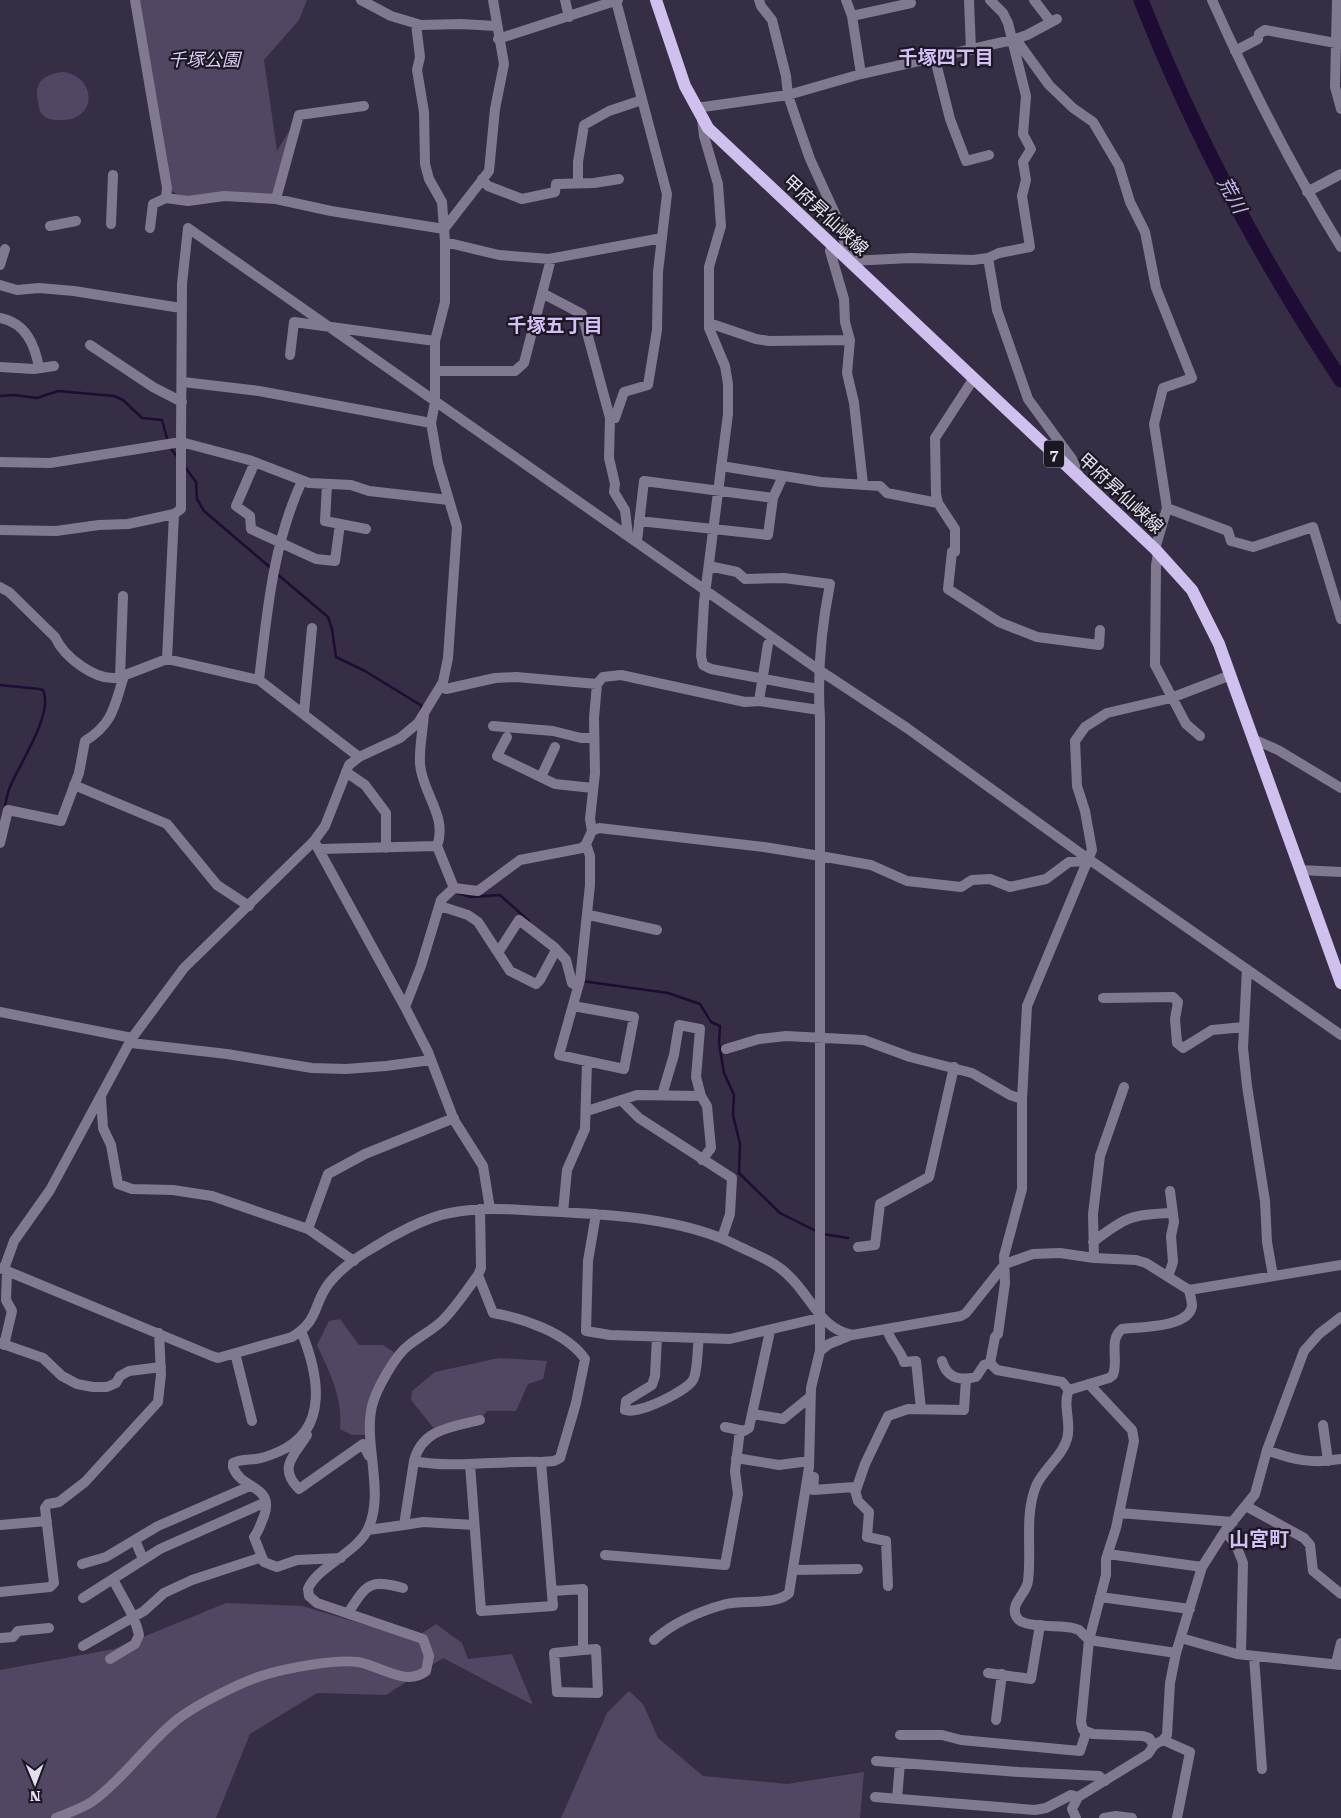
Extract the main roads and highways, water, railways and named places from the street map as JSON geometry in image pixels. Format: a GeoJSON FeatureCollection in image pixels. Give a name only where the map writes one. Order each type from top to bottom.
{"type":"FeatureCollection","features":[{"type":"Feature","properties":{"kind":"main road","name":"甲府昇仙峡線"},"geometry":{"type":"LineString","coordinates":[[656,0],[685,86],[708,128],[1156,550],[1192,590],[1207,617],[1231,675],[1341,983]]}},
{"type":"Feature","properties":{"kind":"waterway","name":"荒川"},"geometry":{"type":"LineString","coordinates":[[1141,0],[1183,99],[1231,195],[1284,289],[1341,380]]}},
{"type":"Feature","properties":{"kind":"waterway"},"geometry":{"type":"LineString","coordinates":[[0,396],[14,395],[37,398],[58,391],[114,396],[123,400],[142,418],[162,420],[168,442]]}},
{"type":"Feature","properties":{"kind":"waterway"},"geometry":{"type":"LineString","coordinates":[[170,447],[177,457]]}},
{"type":"Feature","properties":{"kind":"waterway"},"geometry":{"type":"LineString","coordinates":[[185,467],[196,482],[197,499],[204,511],[272,569]]}},
{"type":"Feature","properties":{"kind":"waterway"},"geometry":{"type":"LineString","coordinates":[[276,573],[328,617],[332,629],[336,657],[365,671],[422,706],[421,709]]}},
{"type":"Feature","properties":{"kind":"waterway"},"geometry":{"type":"LineString","coordinates":[[0,685],[43,690],[45,700],[40,725],[14,777],[4,810]]}},
{"type":"Feature","properties":{"kind":"waterway"},"geometry":{"type":"LineString","coordinates":[[457,893],[471,897],[500,895],[529,921]]}},
{"type":"Feature","properties":{"kind":"waterway"},"geometry":{"type":"LineString","coordinates":[[582,981],[668,993],[700,1004],[711,1022],[720,1026],[719,1043],[724,1073],[734,1095],[733,1115],[740,1144],[739,1173],[780,1213],[818,1232]]}},
{"type":"Feature","properties":{"kind":"waterway"},"geometry":{"type":"LineString","coordinates":[[823,1234],[848,1238]]}},
{"type":"Feature","properties":{"kind":"district","name":"千塚四丁目"},"geometry":{"type":"Point","coordinates":[946,57]}},
{"type":"Feature","properties":{"kind":"district","name":"千塚五丁目"},"geometry":{"type":"Point","coordinates":[555,325]}},
{"type":"Feature","properties":{"kind":"district","name":"山宮町"},"geometry":{"type":"Point","coordinates":[1259,1539]}},
{"type":"Feature","properties":{"kind":"park label","name":"千塚公園"},"geometry":{"type":"Point","coordinates":[204,59]}}]}
